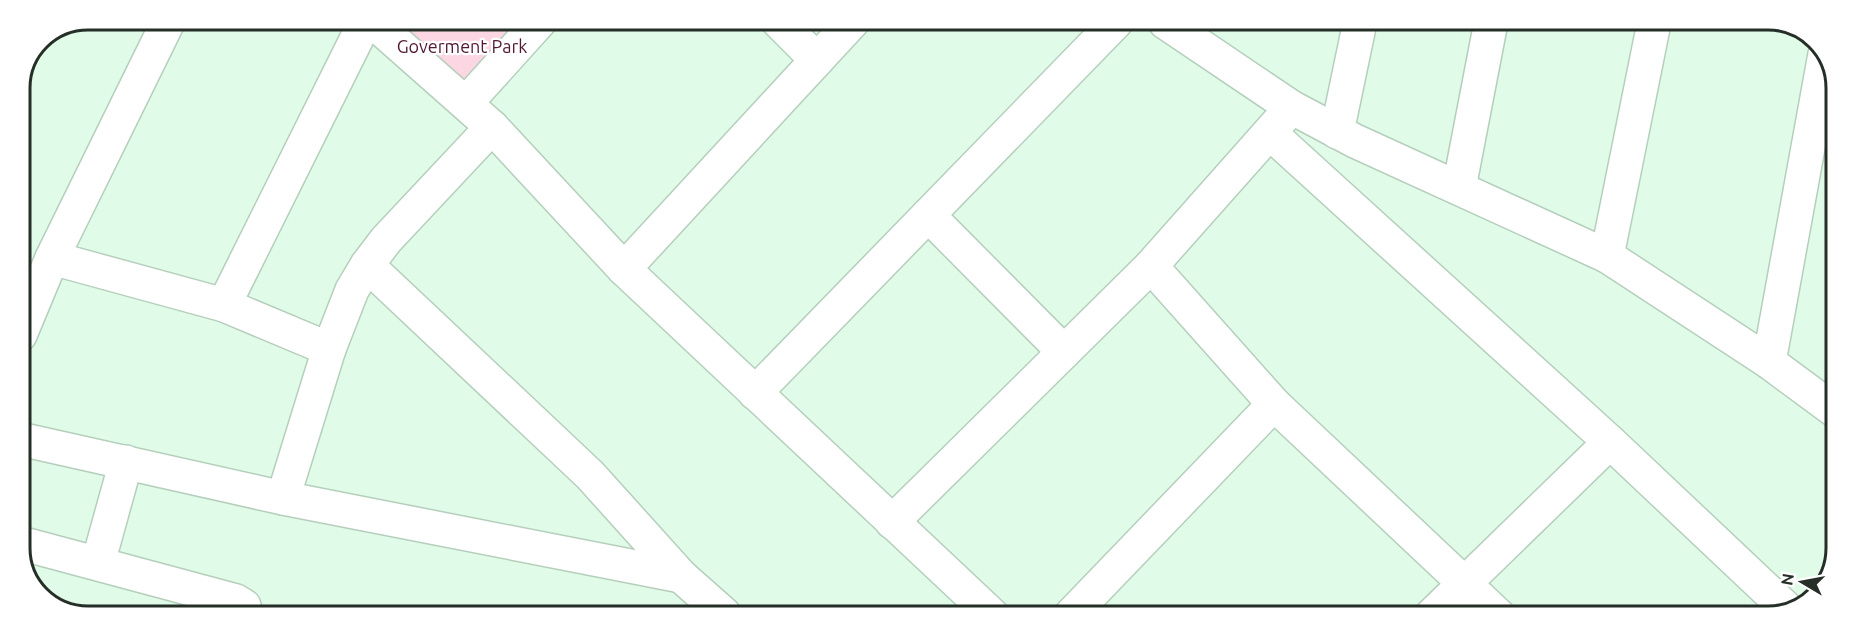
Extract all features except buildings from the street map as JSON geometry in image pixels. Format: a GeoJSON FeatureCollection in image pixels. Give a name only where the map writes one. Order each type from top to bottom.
{"type":"FeatureCollection","features":[{"type":"Feature","properties":{"kind":"street"},"geometry":{"type":"LineString","coordinates":[[30,311],[52,258],[164,30]]}},
{"type":"Feature","properties":{"kind":"street"},"geometry":{"type":"LineString","coordinates":[[224,305],[361,30]]}},
{"type":"Feature","properties":{"kind":"street"},"geometry":{"type":"LineString","coordinates":[[382,30],[492,127],[624,268],[982,606]]}},
{"type":"Feature","properties":{"kind":"street"},"geometry":{"type":"LineString","coordinates":[[466,104],[532,30]]}},
{"type":"Feature","properties":{"kind":"street"},"geometry":{"type":"LineString","coordinates":[[787,30],[817,60]]}},
{"type":"Feature","properties":{"kind":"street"},"geometry":{"type":"LineString","coordinates":[[624,268],[845,30]]}},
{"type":"Feature","properties":{"kind":"street"},"geometry":{"type":"LineString","coordinates":[[755,393],[1108,30]]}},
{"type":"Feature","properties":{"kind":"street"},"geometry":{"type":"LineString","coordinates":[[1177,30],[1291,107],[1337,132],[1607,256],[1769,362],[1826,404]]}},
{"type":"Feature","properties":{"kind":"street"},"geometry":{"type":"LineString","coordinates":[[1337,132],[1358,30]]}},
{"type":"Feature","properties":{"kind":"street"},"geometry":{"type":"LineString","coordinates":[[1460,188],[1490,30]]}},
{"type":"Feature","properties":{"kind":"street"},"geometry":{"type":"LineString","coordinates":[[1607,256],[1653,30]]}},
{"type":"Feature","properties":{"kind":"street"},"geometry":{"type":"LineString","coordinates":[[1769,362],[1823,70]]}},
{"type":"Feature","properties":{"kind":"street"},"geometry":{"type":"LineString","coordinates":[[892,522],[1151,266],[1291,107]]}},
{"type":"Feature","properties":{"kind":"street"},"geometry":{"type":"LineString","coordinates":[[283,498],[329,349],[352,290],[367,265],[401,223],[492,127]]}},
{"type":"Feature","properties":{"kind":"street"},"geometry":{"type":"LineString","coordinates":[[1270,133],[1610,442],[1782,604]]}},
{"type":"Feature","properties":{"kind":"street"},"geometry":{"type":"LineString","coordinates":[[928,215],[1064,352]]}},
{"type":"Feature","properties":{"kind":"street"},"geometry":{"type":"LineString","coordinates":[[52,258],[224,305],[329,349]]}},
{"type":"Feature","properties":{"kind":"street"},"geometry":{"type":"LineString","coordinates":[[367,265],[590,475],[681,576],[715,606]]}},
{"type":"Feature","properties":{"kind":"street"},"geometry":{"type":"LineString","coordinates":[[1151,266],[1274,404],[1489,606]]}},
{"type":"Feature","properties":{"kind":"street"},"geometry":{"type":"LineString","coordinates":[[1080,606],[1274,404]]}},
{"type":"Feature","properties":{"kind":"street"},"geometry":{"type":"LineString","coordinates":[[30,441],[283,498],[681,576]]}},
{"type":"Feature","properties":{"kind":"street"},"geometry":{"type":"LineString","coordinates":[[1441,606],[1610,442]]}},
{"type":"Feature","properties":{"kind":"street"},"geometry":{"type":"LineString","coordinates":[[98,563],[126,462]]}},
{"type":"Feature","properties":{"kind":"street"},"geometry":{"type":"LineString","coordinates":[[30,546],[244,606]]}},
{"type":"Feature","properties":{"kind":"green space","name":"Goverment Park"},"geometry":{"type":"Polygon","coordinates":[[[401,30],[515,30],[463,85],[401,30]]]}}]}
